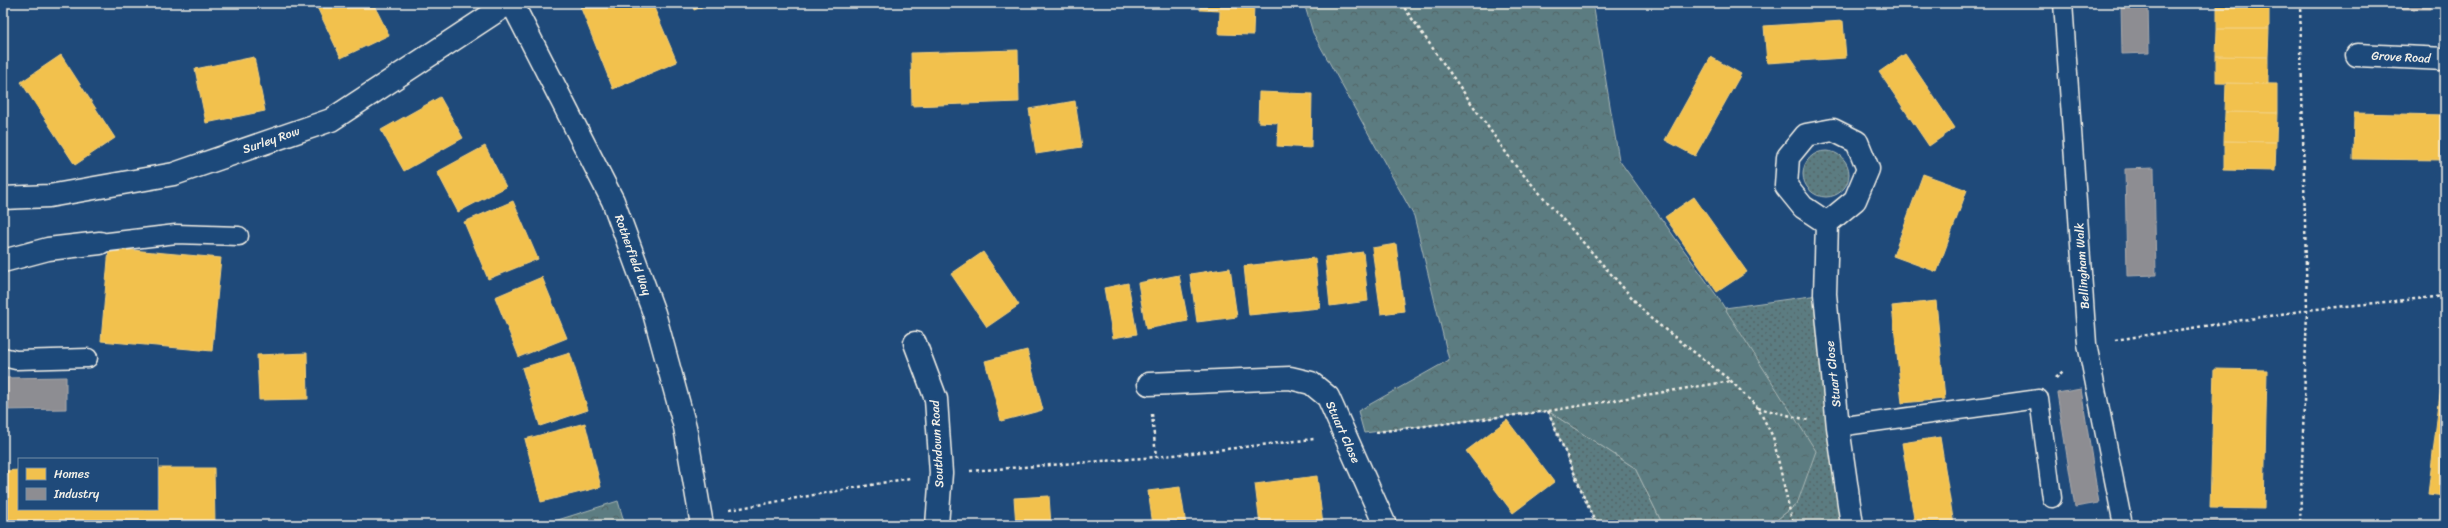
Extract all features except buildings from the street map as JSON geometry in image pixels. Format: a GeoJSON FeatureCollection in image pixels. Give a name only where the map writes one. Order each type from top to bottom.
{"type":"FeatureCollection","features":[{"type":"Feature","properties":{"kind":"street","name":"Surley Row"},"geometry":{"type":"LineString","coordinates":[[3,198],[49,196],[174,174],[331,120],[509,3]]}},
{"type":"Feature","properties":{"kind":"street","name":"Rotherfield Way"},"geometry":{"type":"LineString","coordinates":[[512,3],[616,208],[658,328],[685,427],[702,520]]}},
{"type":"Feature","properties":{"kind":"street","name":"Grove Road"},"geometry":{"type":"LineString","coordinates":[[2357,55],[2445,59]]}},
{"type":"Feature","properties":{"kind":"street","name":"Stuart Close"},"geometry":{"type":"LineString","coordinates":[[1828,223],[1825,294],[1838,427],[1852,525]]}},
{"type":"Feature","properties":{"kind":"street"},"geometry":{"type":"LineString","coordinates":[[3,261],[48,249],[100,243]]}},
{"type":"Feature","properties":{"kind":"street","name":"Southdown Road"},"geometry":{"type":"LineString","coordinates":[[915,343],[936,399],[941,473],[937,525]]}},
{"type":"Feature","properties":{"kind":"street","name":"Stuart Close"},"geometry":{"type":"LineString","coordinates":[[1149,384],[1290,378],[1311,383],[1328,397],[1385,525]]}},
{"type":"Feature","properties":{"kind":"lane","name":"Bellingham Walk"},"geometry":{"type":"LineString","coordinates":[[2063,3],[2087,344],[2123,525]]}},
{"type":"Feature","properties":{"kind":"lane"},"geometry":{"type":"LineString","coordinates":[[100,243],[176,234],[239,236]]}},
{"type":"Feature","properties":{"kind":"lane"},"geometry":{"type":"LineString","coordinates":[[3,357],[16,360],[88,358]]}},
{"type":"Feature","properties":{"kind":"lane"},"geometry":{"type":"LineString","coordinates":[[1838,427],[2039,399],[2052,498]]}},
{"type":"Feature","properties":{"kind":"path"},"geometry":{"type":"LineString","coordinates":[[1401,3],[1514,164],[1649,317],[1731,381],[1758,408],[1773,437],[1793,525]]}},
{"type":"Feature","properties":{"kind":"path"},"geometry":{"type":"LineString","coordinates":[[2300,3],[2307,310],[2300,525]]}},
{"type":"Feature","properties":{"kind":"path"},"geometry":{"type":"LineString","coordinates":[[2087,344],[2307,310],[2445,296]]}},
{"type":"Feature","properties":{"kind":"path"},"geometry":{"type":"LineString","coordinates":[[1149,384],[1156,457]]}},
{"type":"Feature","properties":{"kind":"path"},"geometry":{"type":"LineString","coordinates":[[1758,408],[1838,427]]}},
{"type":"Feature","properties":{"kind":"path"},"geometry":{"type":"LineString","coordinates":[[1548,411],[1596,525]]}},
{"type":"Feature","properties":{"kind":"path"},"geometry":{"type":"LineString","coordinates":[[702,520],[941,473]]}},
{"type":"Feature","properties":{"kind":"green space"},"geometry":{"type":"Polygon","coordinates":[[[1304,3],[1593,3],[1619,160],[1717,296],[1816,451],[1797,504],[1770,525],[1663,525],[1635,468],[1548,411],[1364,433],[1358,411],[1449,360],[1414,216],[1313,33],[1304,3]]]}},
{"type":"Feature","properties":{"kind":"green space"},"geometry":{"type":"Polygon","coordinates":[[[1831,151],[1843,157],[1848,165],[1848,183],[1843,191],[1835,196],[1821,197],[1809,191],[1804,183],[1803,169],[1809,157],[1817,152],[1831,151]]]}},
{"type":"Feature","properties":{"kind":"green space"},"geometry":{"type":"Polygon","coordinates":[[[1825,294],[1856,525],[1770,525],[1797,504],[1725,308],[1825,294]]]}},
{"type":"Feature","properties":{"kind":"green space"},"geometry":{"type":"Polygon","coordinates":[[[1548,411],[1635,468],[1663,525],[1596,525],[1548,411]]]}},
{"type":"Feature","properties":{"kind":"green space"},"geometry":{"type":"Polygon","coordinates":[[[618,501],[625,525],[542,525],[618,501]]]}}]}
